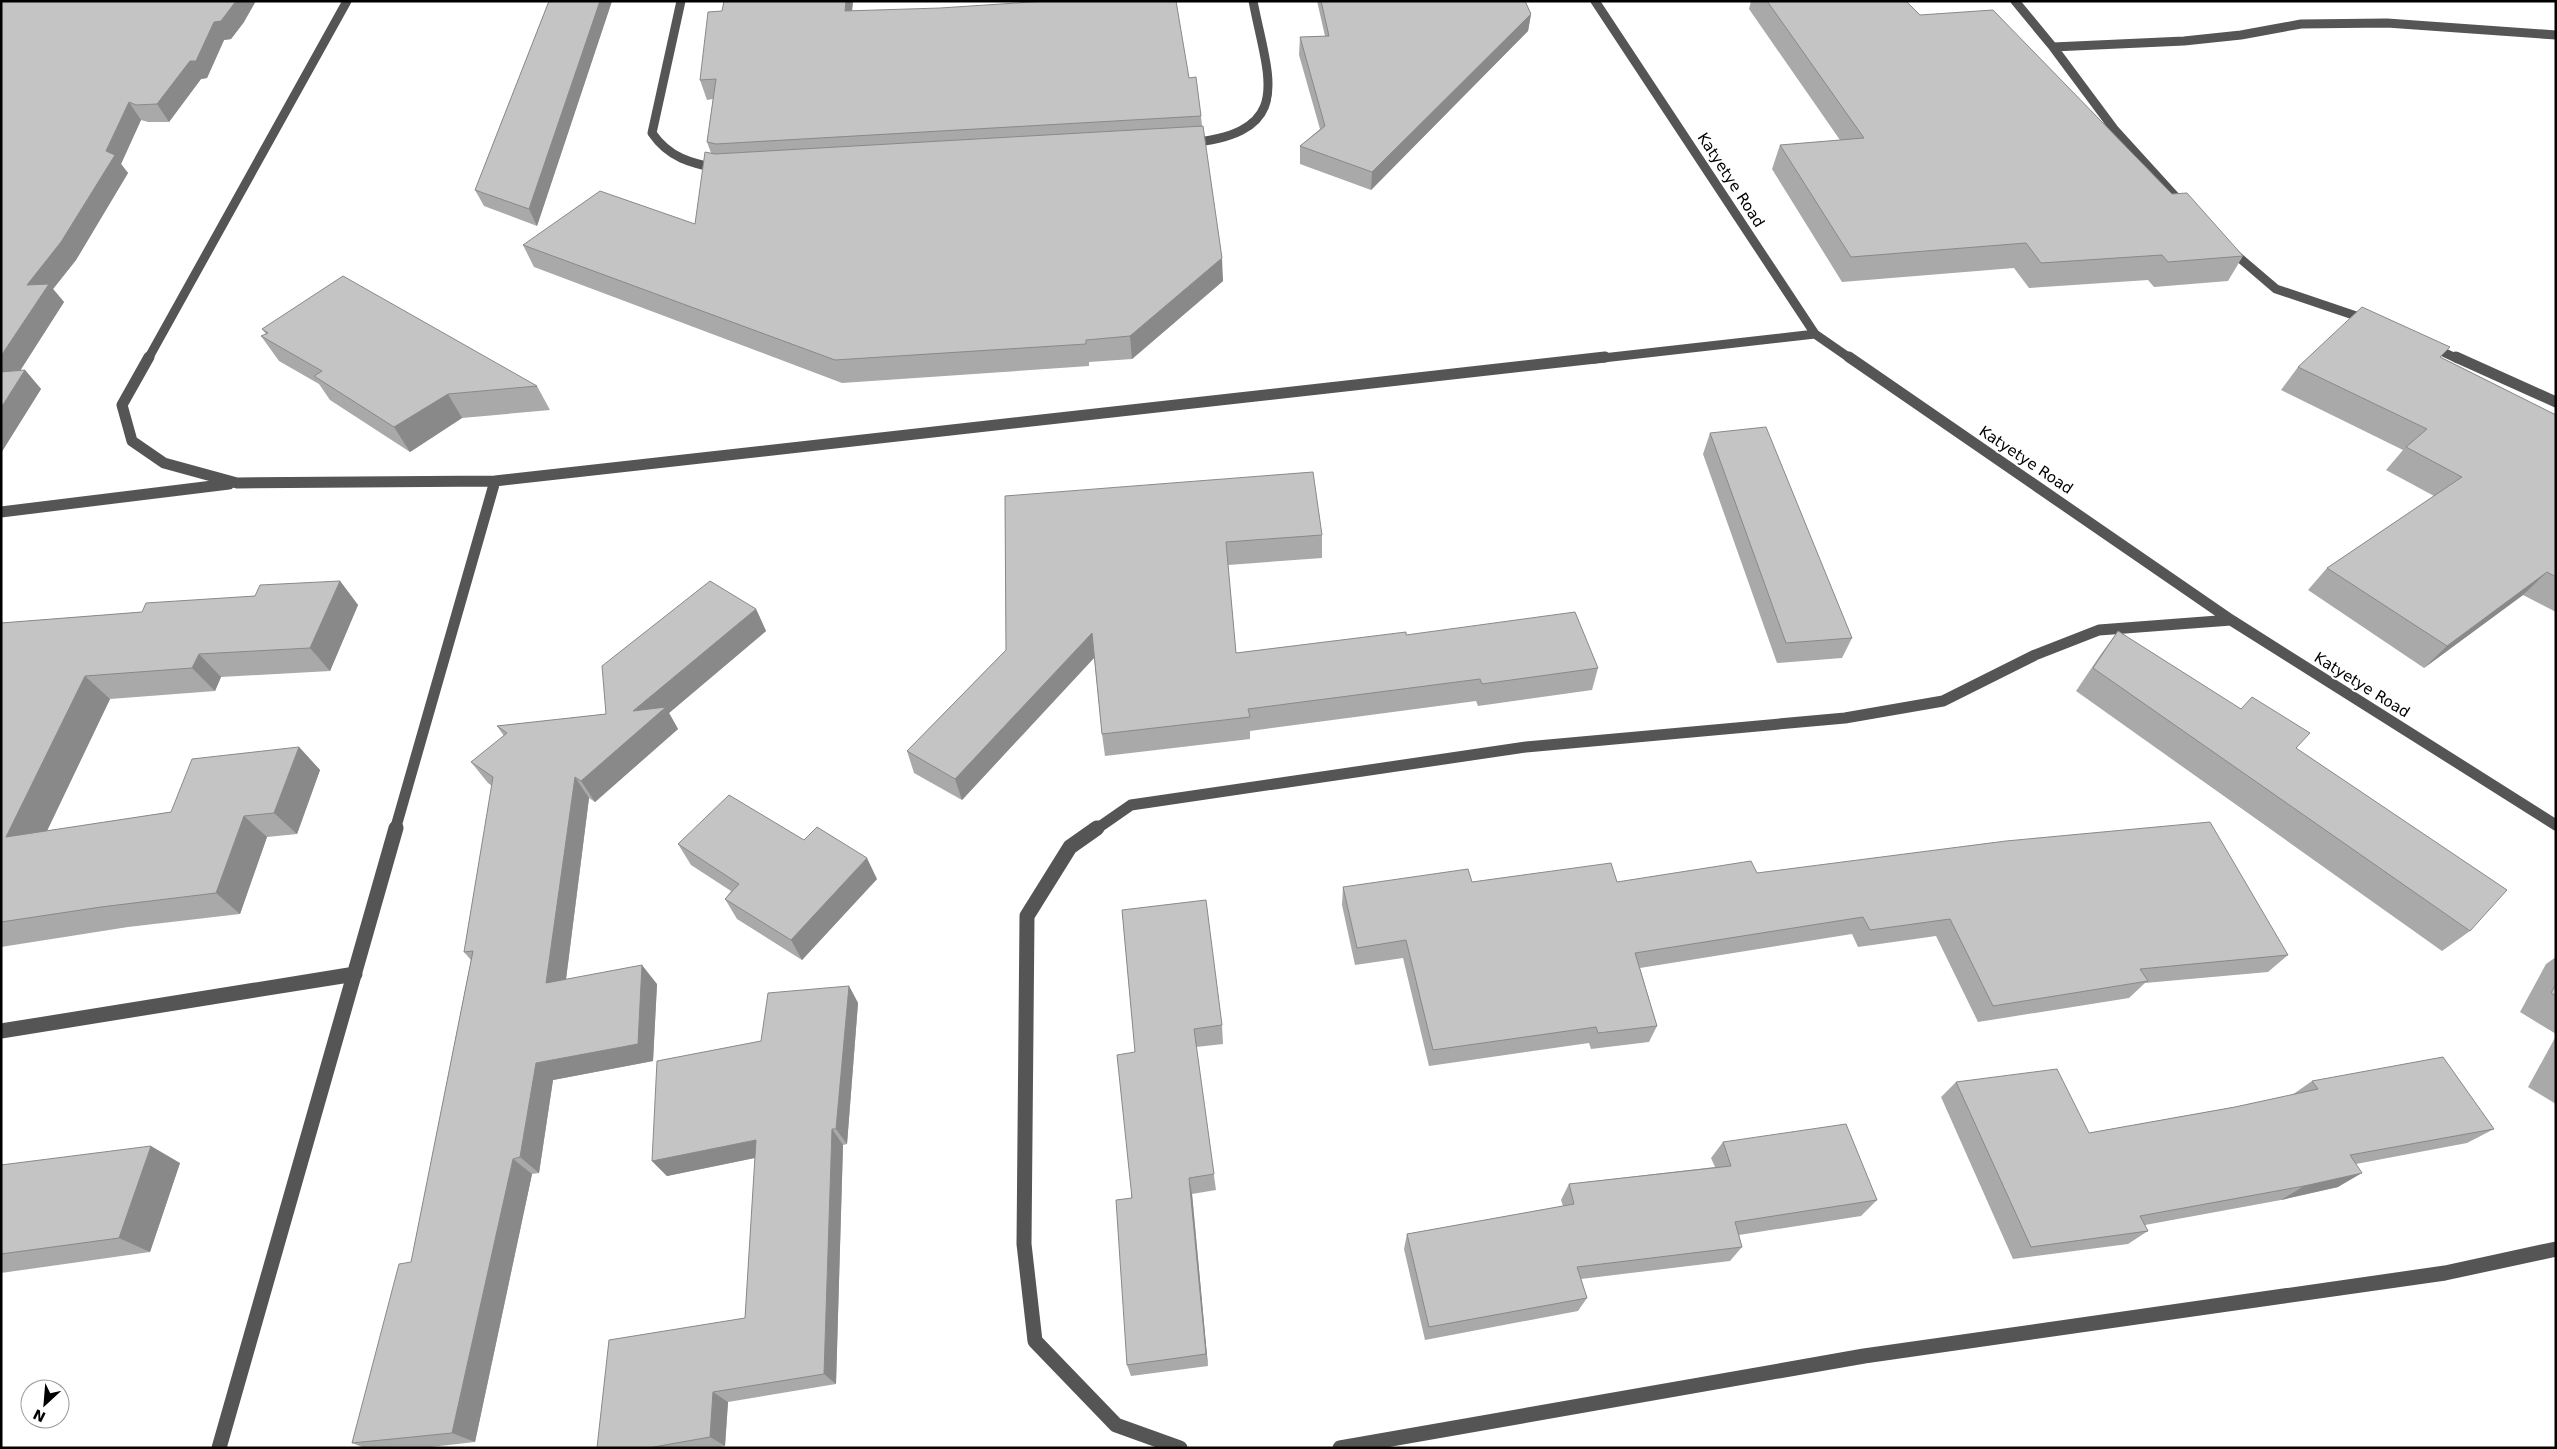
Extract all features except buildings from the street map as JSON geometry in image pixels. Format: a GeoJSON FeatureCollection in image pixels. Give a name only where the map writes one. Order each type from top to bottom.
{"type":"FeatureCollection","features":[{"type":"Feature","properties":{"kind":"street"},"geometry":{"type":"LineString","coordinates":[[237,483],[164,463],[132,441],[122,406],[347,1]]}},
{"type":"Feature","properties":{"kind":"street"},"geometry":{"type":"LineString","coordinates":[[681,1],[652,133],[661,148],[687,162],[722,170],[732,169]]}},
{"type":"Feature","properties":{"kind":"street"},"geometry":{"type":"LineString","coordinates":[[1178,144],[1208,142],[1241,131],[1265,111],[1270,94],[1253,1]]}},
{"type":"Feature","properties":{"kind":"street","name":"Katyetye Road"},"geometry":{"type":"LineString","coordinates":[[1595,1],[1815,334],[2231,620],[2556,825]]}},
{"type":"Feature","properties":{"kind":"street"},"geometry":{"type":"LineString","coordinates":[[2014,1],[2053,47],[2114,129],[2192,214]]}},
{"type":"Feature","properties":{"kind":"street"},"geometry":{"type":"LineString","coordinates":[[2053,47],[2184,41],[2310,24],[2387,23],[2556,35]]}},
{"type":"Feature","properties":{"kind":"street"},"geometry":{"type":"LineString","coordinates":[[2219,241],[2276,289],[2381,325]]}},
{"type":"Feature","properties":{"kind":"street"},"geometry":{"type":"LineString","coordinates":[[1,512],[237,483],[495,481],[1815,334]]}},
{"type":"Feature","properties":{"kind":"street"},"geometry":{"type":"LineString","coordinates":[[2425,344],[2556,402]]}},
{"type":"Feature","properties":{"kind":"street"},"geometry":{"type":"LineString","coordinates":[[219,1448],[495,481]]}},
{"type":"Feature","properties":{"kind":"street"},"geometry":{"type":"LineString","coordinates":[[1180,1448],[1116,1425],[1035,1341],[1024,1244],[1027,916],[1070,847],[1131,805],[1526,748],[1855,716],[1942,701],[2035,655],[2099,630],[2231,620]]}},
{"type":"Feature","properties":{"kind":"street"},"geometry":{"type":"LineString","coordinates":[[1,1030],[355,974]]}},
{"type":"Feature","properties":{"kind":"street"},"geometry":{"type":"LineString","coordinates":[[1340,1448],[1864,1356],[2445,1273],[2556,1248]]}}]}
